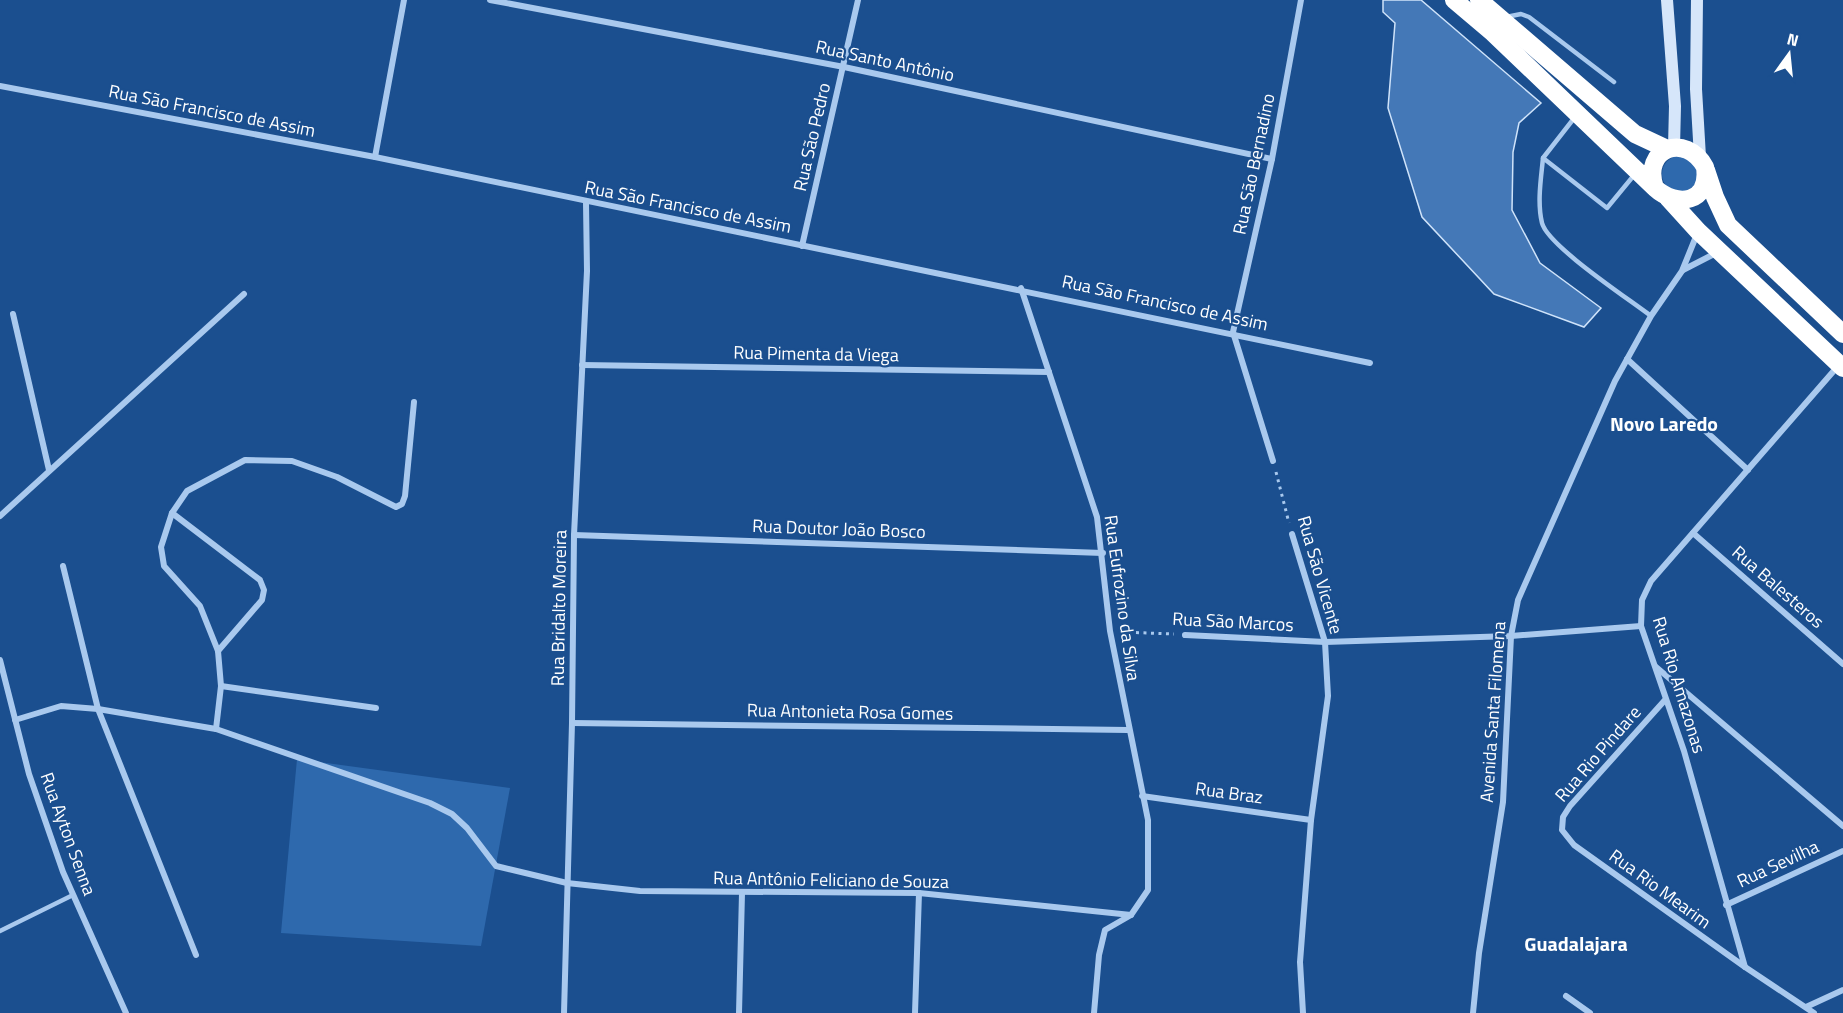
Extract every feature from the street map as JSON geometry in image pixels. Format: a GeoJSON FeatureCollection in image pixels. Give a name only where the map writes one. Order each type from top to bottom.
{"type":"FeatureCollection","features":[{"type":"Feature","properties":{"kind":"highway"},"geometry":{"type":"LineString","coordinates":[[1454,0],[1842,364]]}},
{"type":"Feature","properties":{"kind":"highway"},"geometry":{"type":"LineString","coordinates":[[1479,0],[1635,134],[1670,148],[1684,148],[1702,162],[1728,225],[1843,334]]}},
{"type":"Feature","properties":{"kind":"highway"},"geometry":{"type":"LineString","coordinates":[[1662,193],[1652,170],[1654,162],[1670,148]]}},
{"type":"Feature","properties":{"kind":"highway"},"geometry":{"type":"LineString","coordinates":[[1662,193],[1686,200],[1694,197],[1705,184],[1702,162]]}},
{"type":"Feature","properties":{"kind":"street"},"geometry":{"type":"LineString","coordinates":[[375,157],[404,0]]}},
{"type":"Feature","properties":{"kind":"street","name":"Rua Santo Antônio"},"geometry":{"type":"LineString","coordinates":[[490,0],[844,67],[1272,159]]}},
{"type":"Feature","properties":{"kind":"street","name":"Rua São Pedro"},"geometry":{"type":"LineString","coordinates":[[802,246],[858,0]]}},
{"type":"Feature","properties":{"kind":"street","name":"Rua São Bernadino"},"geometry":{"type":"LineString","coordinates":[[1233,332],[1272,159],[1301,0]]}},
{"type":"Feature","properties":{"kind":"street"},"geometry":{"type":"LineString","coordinates":[[1667,0],[1675,106],[1670,148]]}},
{"type":"Feature","properties":{"kind":"street"},"geometry":{"type":"LineString","coordinates":[[1697,0],[1696,89],[1702,162]]}},
{"type":"Feature","properties":{"kind":"street","name":"Rua São Francisco de Assim"},"geometry":{"type":"LineString","coordinates":[[0,86],[375,157],[802,246],[1021,288],[1370,363]]}},
{"type":"Feature","properties":{"kind":"street","name":"Rua Bridalto Moreira"},"geometry":{"type":"LineString","coordinates":[[564,1013],[572,723],[574,535],[587,271],[586,202]]}},
{"type":"Feature","properties":{"kind":"street","name":"Avenida Santa Filomena"},"geometry":{"type":"LineString","coordinates":[[1473,1013],[1479,953],[1503,802],[1510,636],[1518,600],[1626,359],[1651,316],[1682,271],[1698,231]]}},
{"type":"Feature","properties":{"kind":"street","name":"Avenida Santa Filomena"},"geometry":{"type":"LineString","coordinates":[[1682,271],[1721,251]]}},
{"type":"Feature","properties":{"kind":"street","name":"Rua Eufrozino da Silva"},"geometry":{"type":"LineString","coordinates":[[1021,288],[1097,517],[1103,553],[1110,631],[1128,730],[1148,820],[1148,891],[1131,915]]}},
{"type":"Feature","properties":{"kind":"street"},"geometry":{"type":"LineString","coordinates":[[0,516],[244,294]]}},
{"type":"Feature","properties":{"kind":"street"},"geometry":{"type":"LineString","coordinates":[[13,314],[49,470]]}},
{"type":"Feature","properties":{"kind":"street"},"geometry":{"type":"LineString","coordinates":[[1233,332],[1273,461]]}},
{"type":"Feature","properties":{"kind":"street"},"geometry":{"type":"LineString","coordinates":[[1626,359],[1748,470]]}},
{"type":"Feature","properties":{"kind":"street","name":"Rua Rio Amazonas"},"geometry":{"type":"LineString","coordinates":[[1744,967],[1684,751],[1641,626],[1642,600],[1651,581],[1842,364]]}},
{"type":"Feature","properties":{"kind":"street","name":"Rua Pimenta da Viega"},"geometry":{"type":"LineString","coordinates":[[582,365],[1049,372]]}},
{"type":"Feature","properties":{"kind":"street"},"geometry":{"type":"LineString","coordinates":[[216,729],[221,686],[218,651],[200,606],[164,566],[161,547],[172,513],[187,490],[245,460],[292,460],[337,477],[396,507],[402,504],[405,496],[414,402]]}},
{"type":"Feature","properties":{"kind":"street"},"geometry":{"type":"LineString","coordinates":[[172,513],[260,580],[264,590],[262,600],[218,651]]}},
{"type":"Feature","properties":{"kind":"street","name":"Rua Balesteros"},"geometry":{"type":"LineString","coordinates":[[1693,533],[1843,664]]}},
{"type":"Feature","properties":{"kind":"street","name":"Rua São Vicente"},"geometry":{"type":"LineString","coordinates":[[1292,534],[1326,642],[1328,696],[1311,820],[1300,962],[1303,1013]]}},
{"type":"Feature","properties":{"kind":"street","name":"Rua Doutor João Bosco"},"geometry":{"type":"LineString","coordinates":[[574,535],[1103,553]]}},
{"type":"Feature","properties":{"kind":"street"},"geometry":{"type":"LineString","coordinates":[[63,566],[98,708],[196,955]]}},
{"type":"Feature","properties":{"kind":"street","name":"Rua São Marcos"},"geometry":{"type":"LineString","coordinates":[[1185,635],[1326,642],[1510,636],[1641,626]]}},
{"type":"Feature","properties":{"kind":"street","name":"Rua Ayton Senna"},"geometry":{"type":"LineString","coordinates":[[0,660],[29,774],[73,895],[126,1013]]}},
{"type":"Feature","properties":{"kind":"street"},"geometry":{"type":"LineString","coordinates":[[1655,667],[1843,826]]}},
{"type":"Feature","properties":{"kind":"street"},"geometry":{"type":"LineString","coordinates":[[221,686],[376,708]]}},
{"type":"Feature","properties":{"kind":"street","name":"Rua Rio Pindare"},"geometry":{"type":"LineString","coordinates":[[1563,830],[1563,817],[1570,806],[1665,700]]}},
{"type":"Feature","properties":{"kind":"street","name":"Rua Antônio Feliciano de Souza"},"geometry":{"type":"LineString","coordinates":[[15,720],[61,706],[98,708],[216,729],[430,803],[452,814],[467,828],[496,866],[567,883],[640,891],[919,893],[1131,915]]}},
{"type":"Feature","properties":{"kind":"street","name":"Rua Antonieta Rosa Gomes"},"geometry":{"type":"LineString","coordinates":[[572,723],[1128,730]]}},
{"type":"Feature","properties":{"kind":"street","name":"Rua Braz"},"geometry":{"type":"LineString","coordinates":[[1142,796],[1311,820]]}},
{"type":"Feature","properties":{"kind":"street","name":"Rua Rio Mearim"},"geometry":{"type":"LineString","coordinates":[[1563,830],[1574,845],[1744,967]]}},
{"type":"Feature","properties":{"kind":"street","name":"Rua Sevilha"},"geometry":{"type":"LineString","coordinates":[[1726,905],[1843,851]]}},
{"type":"Feature","properties":{"kind":"street"},"geometry":{"type":"LineString","coordinates":[[739,1013],[742,893]]}},
{"type":"Feature","properties":{"kind":"street"},"geometry":{"type":"LineString","coordinates":[[915,1013],[919,893]]}},
{"type":"Feature","properties":{"kind":"street"},"geometry":{"type":"LineString","coordinates":[[1094,1013],[1099,955],[1105,930],[1131,915]]}},
{"type":"Feature","properties":{"kind":"street"},"geometry":{"type":"LineString","coordinates":[[1744,967],[1815,1013]]}},
{"type":"Feature","properties":{"kind":"street"},"geometry":{"type":"LineString","coordinates":[[1806,1007],[1843,990]]}},
{"type":"Feature","properties":{"kind":"street"},"geometry":{"type":"LineString","coordinates":[[1566,996],[1590,1013]]}},
{"type":"Feature","properties":{"kind":"lane"},"geometry":{"type":"LineString","coordinates":[[1501,19],[1521,14],[1530,17],[1614,82]]}},
{"type":"Feature","properties":{"kind":"lane"},"geometry":{"type":"LineString","coordinates":[[1594,99],[1578,114],[1543,158],[1539,205],[1543,226],[1556,243],[1651,316]]}},
{"type":"Feature","properties":{"kind":"lane"},"geometry":{"type":"LineString","coordinates":[[1543,158],[1607,208],[1637,171]]}},
{"type":"Feature","properties":{"kind":"lane"},"geometry":{"type":"LineString","coordinates":[[0,931],[73,895]]}},
{"type":"Feature","properties":{"kind":"path","name":"Rua São Vicente"},"geometry":{"type":"LineString","coordinates":[[1273,461],[1292,534]]}},
{"type":"Feature","properties":{"kind":"path","name":"Rua São Marcos"},"geometry":{"type":"LineString","coordinates":[[1110,631],[1185,635]]}},
{"type":"Feature","properties":{"kind":"shaded area"},"geometry":{"type":"Polygon","coordinates":[[[1680,156],[1692,162],[1698,174],[1692,186],[1680,192],[1668,186],[1662,174],[1668,162],[1680,156]]]}},
{"type":"Feature","properties":{"kind":"shaded area"},"geometry":{"type":"Polygon","coordinates":[[[297,759],[510,788],[481,946],[281,933],[297,759]]]}},
{"type":"Feature","properties":{"kind":"building"},"geometry":{"type":"Polygon","coordinates":[[[1383,0],[1421,0],[1541,103],[1519,123],[1513,152],[1512,210],[1540,263],[1601,308],[1584,327],[1494,294],[1422,217],[1388,108],[1395,23],[1383,12],[1383,0]]]}},
{"type":"Feature","properties":{"kind":"district","name":"Novo Laredo"},"geometry":{"type":"Point","coordinates":[1664,424]}},
{"type":"Feature","properties":{"kind":"district","name":"Guadalajara"},"geometry":{"type":"Point","coordinates":[1576,944]}}]}
